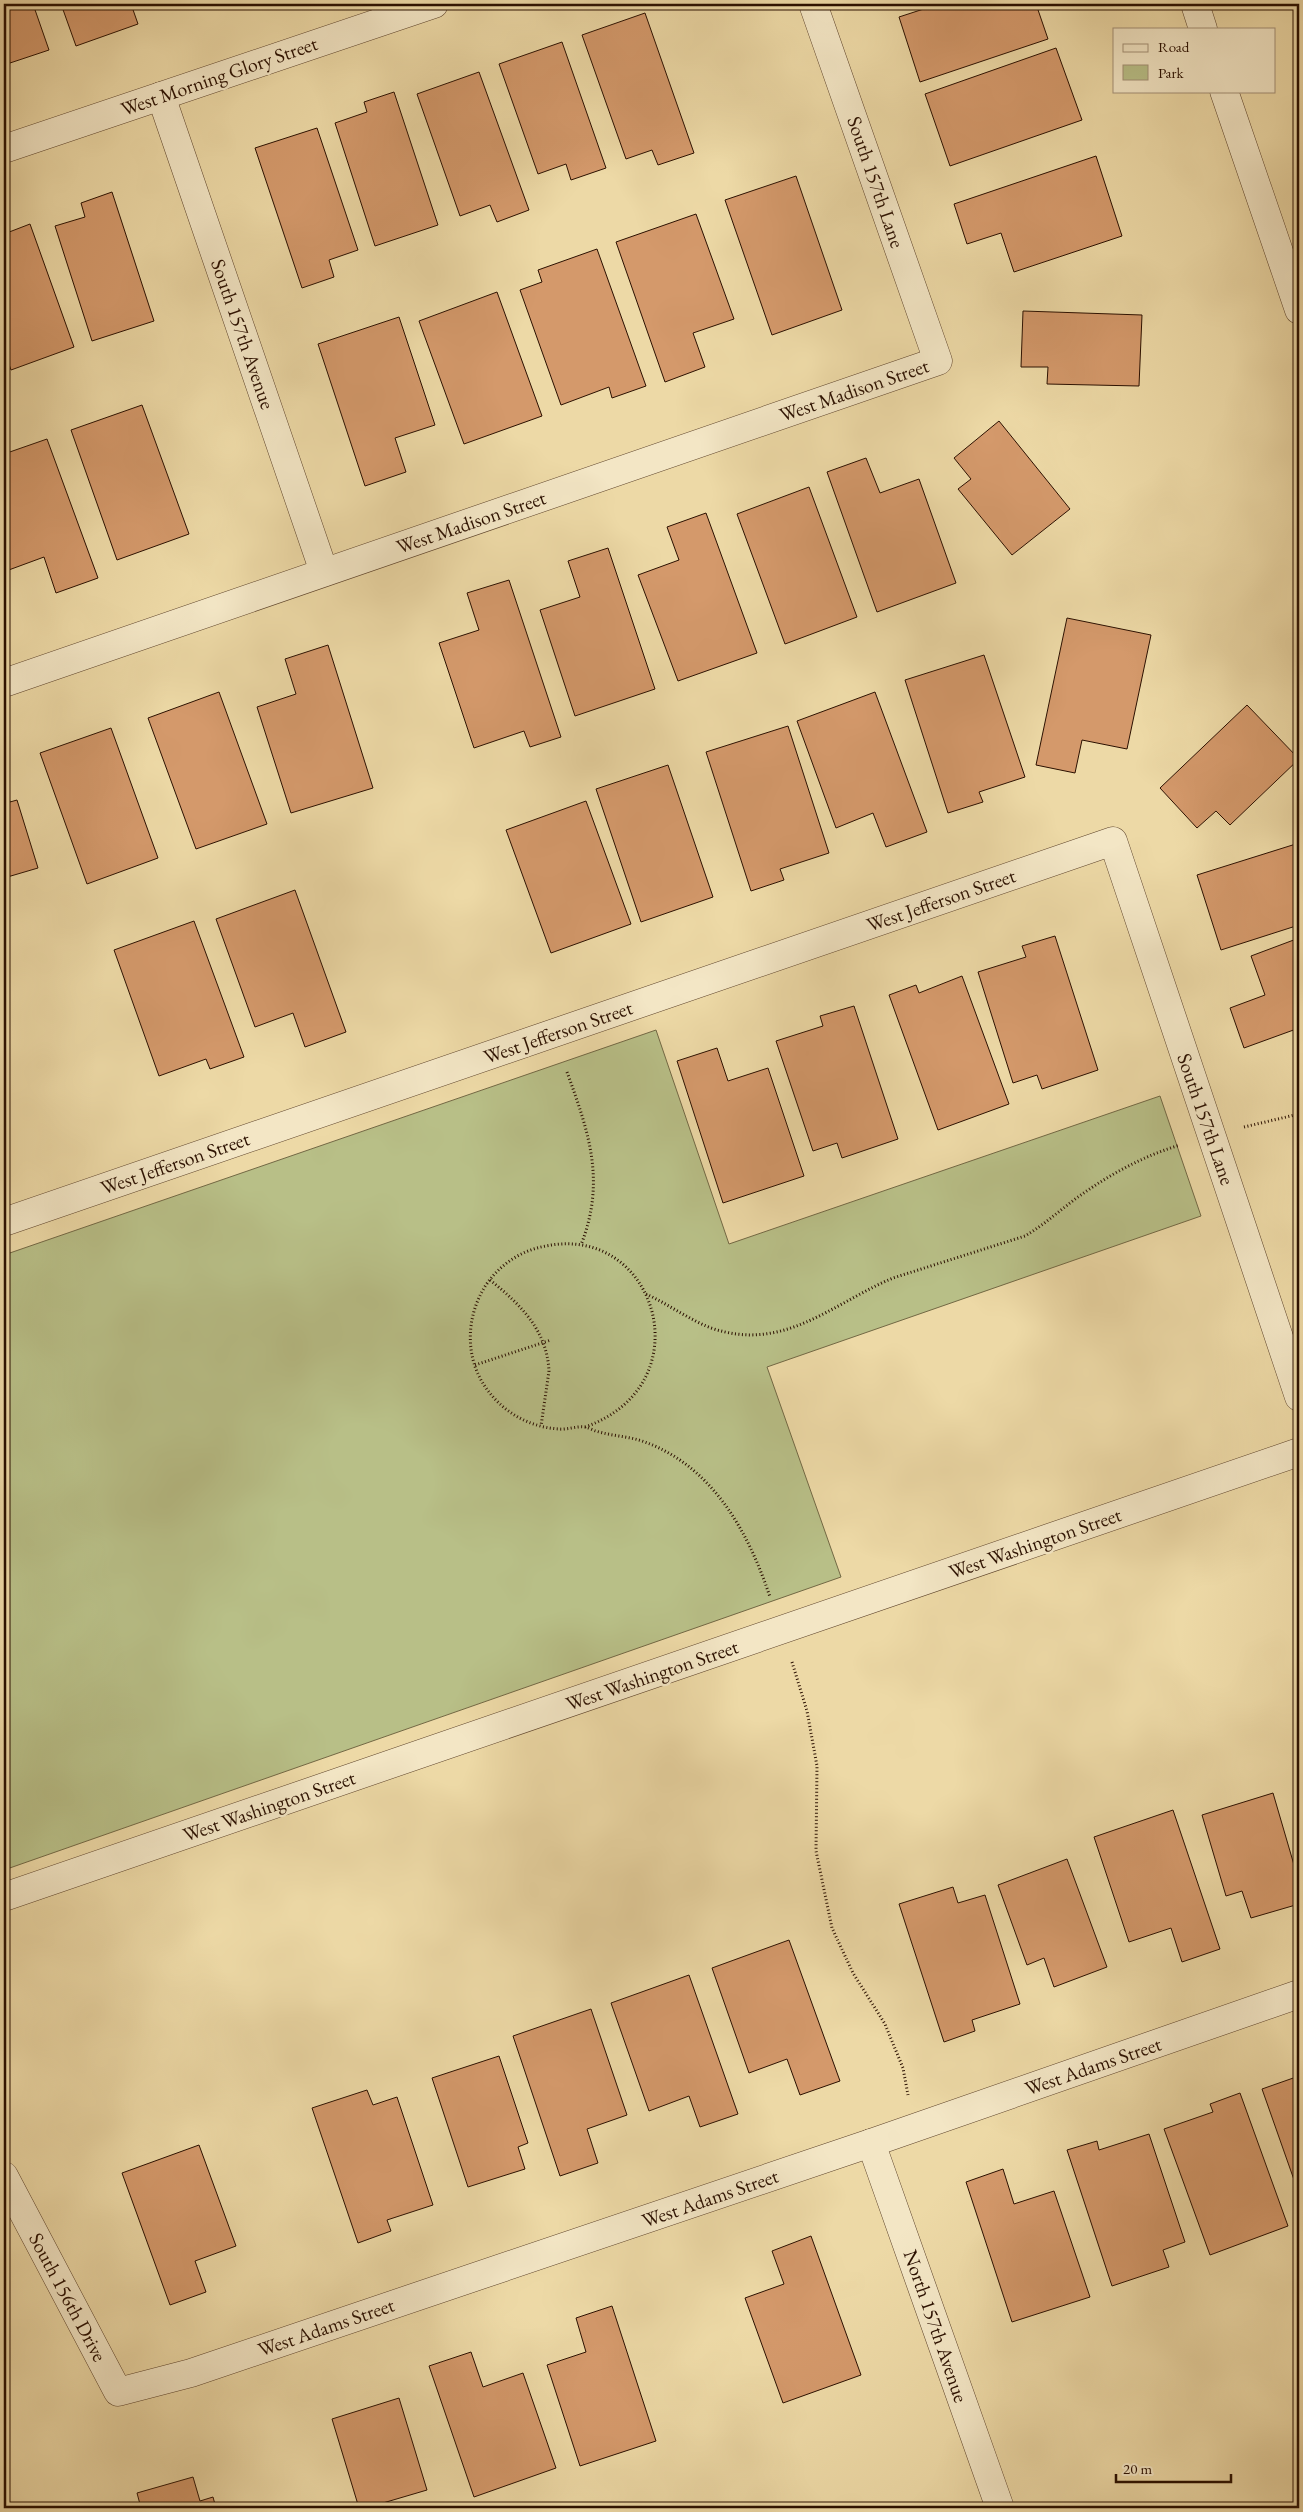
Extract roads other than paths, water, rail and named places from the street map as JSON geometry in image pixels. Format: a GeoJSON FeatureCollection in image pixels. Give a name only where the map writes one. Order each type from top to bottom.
{"type":"FeatureCollection","features":[{"type":"Feature","properties":{"kind":"street","name":"West Morning Glory Street"},"geometry":{"type":"LineString","coordinates":[[4,149],[434,4]]}},
{"type":"Feature","properties":{"kind":"street","name":"South 157th Lane"},"geometry":{"type":"LineString","coordinates":[[813,4],[938,361]]}},
{"type":"Feature","properties":{"kind":"street"},"geometry":{"type":"LineString","coordinates":[[1194,4],[1203,28]]}},
{"type":"Feature","properties":{"kind":"street"},"geometry":{"type":"LineString","coordinates":[[1224,92],[1299,310]]}},
{"type":"Feature","properties":{"kind":"street","name":"South 157th Avenue"},"geometry":{"type":"LineString","coordinates":[[161,96],[324,572]]}},
{"type":"Feature","properties":{"kind":"street","name":"West Madison Street"},"geometry":{"type":"LineString","coordinates":[[4,683],[938,361]]}},
{"type":"Feature","properties":{"kind":"street","name":"South 157th Lane"},"geometry":{"type":"LineString","coordinates":[[1113,841],[1299,1397]]}},
{"type":"Feature","properties":{"kind":"street","name":"West Jefferson Street"},"geometry":{"type":"LineString","coordinates":[[4,1222],[1113,841]]}},
{"type":"Feature","properties":{"kind":"street","name":"West Washington Street"},"geometry":{"type":"LineString","coordinates":[[4,1897],[1299,1452]]}},
{"type":"Feature","properties":{"kind":"street","name":"West Adams Street"},"geometry":{"type":"LineString","coordinates":[[118,2392],[201,2369],[919,2127],[1299,1994]]}},
{"type":"Feature","properties":{"kind":"street","name":"North 157th Avenue"},"geometry":{"type":"LineString","coordinates":[[871,2143],[1000,2508]]}},
{"type":"Feature","properties":{"kind":"street","name":"South 156th Drive"},"geometry":{"type":"LineString","coordinates":[[4,2176],[118,2392]]}}]}
